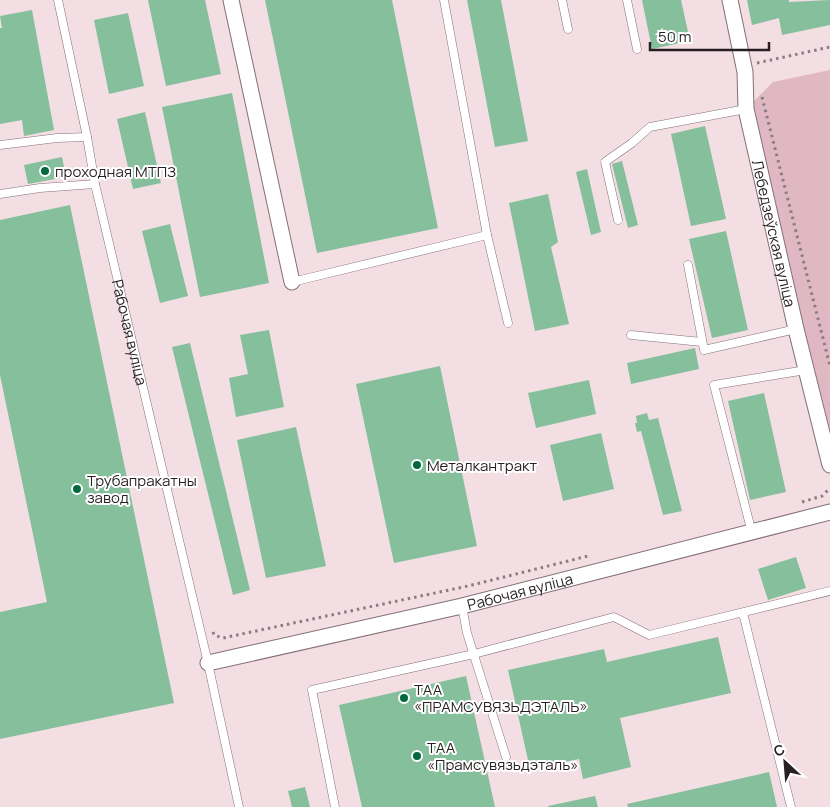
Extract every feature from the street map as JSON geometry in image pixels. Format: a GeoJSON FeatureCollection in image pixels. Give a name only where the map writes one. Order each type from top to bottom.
{"type":"FeatureCollection","features":[{"type":"Feature","properties":{"kind":"street"},"geometry":{"type":"LineString","coordinates":[[231,0],[292,282]]}},
{"type":"Feature","properties":{"kind":"street","name":"Лебедзеўская вуліца"},"geometry":{"type":"LineString","coordinates":[[730,0],[745,72],[746,109],[796,328],[830,465]]}},
{"type":"Feature","properties":{"kind":"street","name":"Рабочая вуліца"},"geometry":{"type":"LineString","coordinates":[[208,663],[462,606],[830,512]]}},
{"type":"Feature","properties":{"kind":"lane","name":"Рабочая вуліца"},"geometry":{"type":"LineString","coordinates":[[58,0],[95,184],[208,663],[239,807]]}},
{"type":"Feature","properties":{"kind":"lane"},"geometry":{"type":"LineString","coordinates":[[444,0],[486,235],[508,324]]}},
{"type":"Feature","properties":{"kind":"lane"},"geometry":{"type":"LineString","coordinates":[[562,0],[568,29]]}},
{"type":"Feature","properties":{"kind":"lane"},"geometry":{"type":"LineString","coordinates":[[628,0],[637,49]]}},
{"type":"Feature","properties":{"kind":"lane"},"geometry":{"type":"LineString","coordinates":[[618,220],[605,162],[632,143],[650,127],[746,109]]}},
{"type":"Feature","properties":{"kind":"lane"},"geometry":{"type":"LineString","coordinates":[[0,145],[57,138],[87,137]]}},
{"type":"Feature","properties":{"kind":"lane"},"geometry":{"type":"LineString","coordinates":[[0,194],[40,188],[95,184]]}},
{"type":"Feature","properties":{"kind":"lane"},"geometry":{"type":"LineString","coordinates":[[292,282],[486,235]]}},
{"type":"Feature","properties":{"kind":"lane"},"geometry":{"type":"LineString","coordinates":[[688,265],[704,350],[796,328]]}},
{"type":"Feature","properties":{"kind":"lane"},"geometry":{"type":"LineString","coordinates":[[632,335],[702,342]]}},
{"type":"Feature","properties":{"kind":"lane"},"geometry":{"type":"LineString","coordinates":[[752,533],[714,386],[806,370]]}},
{"type":"Feature","properties":{"kind":"lane"},"geometry":{"type":"LineString","coordinates":[[335,807],[312,690],[474,654],[614,618],[649,635],[830,591]]}},
{"type":"Feature","properties":{"kind":"lane"},"geometry":{"type":"LineString","coordinates":[[462,606],[467,633],[506,758]]}},
{"type":"Feature","properties":{"kind":"lane"},"geometry":{"type":"LineString","coordinates":[[743,613],[791,807]]}},
{"type":"Feature","properties":{"kind":"path"},"geometry":{"type":"LineString","coordinates":[[756,70],[754,63],[830,47]]}},
{"type":"Feature","properties":{"kind":"path"},"geometry":{"type":"LineString","coordinates":[[762,97],[830,366]]}},
{"type":"Feature","properties":{"kind":"path"},"geometry":{"type":"LineString","coordinates":[[794,504],[822,496],[830,488]]}},
{"type":"Feature","properties":{"kind":"path"},"geometry":{"type":"LineString","coordinates":[[212,628],[214,635],[223,638],[468,586],[591,556]]}},
{"type":"Feature","properties":{"kind":"shaded area"},"geometry":{"type":"Polygon","coordinates":[[[830,70],[830,465],[746,109],[773,82],[830,70]]]}},
{"type":"Feature","properties":{"kind":"building"},"geometry":{"type":"Polygon","coordinates":[[[148,0],[205,0],[221,74],[166,86],[148,0]]]}},
{"type":"Feature","properties":{"kind":"building"},"geometry":{"type":"Polygon","coordinates":[[[265,0],[392,0],[438,228],[317,253],[265,0]]]}},
{"type":"Feature","properties":{"kind":"building"},"geometry":{"type":"Polygon","coordinates":[[[467,0],[501,0],[528,141],[495,147],[467,0]]]}},
{"type":"Feature","properties":{"kind":"building"},"geometry":{"type":"Polygon","coordinates":[[[642,0],[681,0],[690,41],[652,49],[642,0]]]}},
{"type":"Feature","properties":{"kind":"building"},"geometry":{"type":"Polygon","coordinates":[[[747,0],[789,0],[789,2],[830,0],[830,25],[782,35],[779,18],[752,25],[747,0]]]}},
{"type":"Feature","properties":{"kind":"building"},"geometry":{"type":"Polygon","coordinates":[[[32,10],[54,130],[24,136],[22,120],[0,124],[0,28],[2,28],[0,16],[32,10]]]}},
{"type":"Feature","properties":{"kind":"building"},"geometry":{"type":"Polygon","coordinates":[[[128,13],[144,86],[109,94],[94,20],[128,13]]]}},
{"type":"Feature","properties":{"kind":"building"},"geometry":{"type":"Polygon","coordinates":[[[232,93],[269,283],[200,297],[162,107],[232,93]]]}},
{"type":"Feature","properties":{"kind":"building"},"geometry":{"type":"Polygon","coordinates":[[[145,112],[161,183],[133,189],[117,119],[145,112]]]}},
{"type":"Feature","properties":{"kind":"building"},"geometry":{"type":"Polygon","coordinates":[[[705,126],[726,219],[691,226],[671,134],[705,126]]]}},
{"type":"Feature","properties":{"kind":"building","name":"проходная МТПЗ"},"geometry":{"type":"Polygon","coordinates":[[[62,157],[66,177],[28,184],[24,165],[62,157]]]}},
{"type":"Feature","properties":{"kind":"building"},"geometry":{"type":"Polygon","coordinates":[[[622,161],[638,225],[628,228],[612,164],[622,161]]]}},
{"type":"Feature","properties":{"kind":"building"},"geometry":{"type":"Polygon","coordinates":[[[587,169],[601,232],[591,235],[576,172],[587,169]]]}},
{"type":"Feature","properties":{"kind":"building"},"geometry":{"type":"Polygon","coordinates":[[[548,194],[558,242],[551,247],[569,324],[535,331],[509,203],[548,194]]]}},
{"type":"Feature","properties":{"kind":"building","name":"Трубапракатны завод"},"geometry":{"type":"Polygon","coordinates":[[[70,205],[174,703],[0,739],[0,612],[47,602],[0,375],[0,220],[70,205]]]}},
{"type":"Feature","properties":{"kind":"building"},"geometry":{"type":"Polygon","coordinates":[[[170,224],[188,296],[160,303],[142,231],[170,224]]]}},
{"type":"Feature","properties":{"kind":"building"},"geometry":{"type":"Polygon","coordinates":[[[726,231],[748,330],[712,338],[689,239],[726,231]]]}},
{"type":"Feature","properties":{"kind":"building"},"geometry":{"type":"Polygon","coordinates":[[[269,330],[284,407],[236,417],[229,378],[248,374],[240,335],[269,330]]]}},
{"type":"Feature","properties":{"kind":"building"},"geometry":{"type":"Polygon","coordinates":[[[190,343],[250,590],[233,595],[172,347],[190,343]]]}},
{"type":"Feature","properties":{"kind":"building"},"geometry":{"type":"Polygon","coordinates":[[[695,348],[699,369],[631,384],[627,363],[695,348]]]}},
{"type":"Feature","properties":{"kind":"building","name":"Металкантракт"},"geometry":{"type":"Polygon","coordinates":[[[440,366],[477,546],[394,563],[356,384],[440,366]]]}},
{"type":"Feature","properties":{"kind":"building"},"geometry":{"type":"Polygon","coordinates":[[[589,380],[596,414],[536,428],[528,393],[589,380]]]}},
{"type":"Feature","properties":{"kind":"building"},"geometry":{"type":"Polygon","coordinates":[[[764,393],[786,492],[750,500],[728,401],[764,393]]]}},
{"type":"Feature","properties":{"kind":"building"},"geometry":{"type":"Polygon","coordinates":[[[647,413],[649,420],[658,418],[682,511],[663,515],[641,431],[637,432],[635,423],[637,423],[636,416],[647,413]]]}},
{"type":"Feature","properties":{"kind":"building"},"geometry":{"type":"Polygon","coordinates":[[[296,427],[326,566],[266,578],[237,440],[296,427]]]}},
{"type":"Feature","properties":{"kind":"building"},"geometry":{"type":"Polygon","coordinates":[[[601,433],[614,489],[563,501],[550,445],[601,433]]]}},
{"type":"Feature","properties":{"kind":"building"},"geometry":{"type":"Polygon","coordinates":[[[796,557],[806,588],[768,600],[758,569],[796,557]]]}},
{"type":"Feature","properties":{"kind":"building"},"geometry":{"type":"Polygon","coordinates":[[[718,637],[731,693],[620,718],[631,767],[583,779],[579,759],[530,769],[508,670],[604,649],[607,662],[718,637]]]}},
{"type":"Feature","properties":{"kind":"building","name":"ТАА «Прамсувязьдэталь»"},"geometry":{"type":"Polygon","coordinates":[[[466,676],[495,807],[362,807],[339,705],[466,676]]]}},
{"type":"Feature","properties":{"kind":"building"},"geometry":{"type":"Polygon","coordinates":[[[769,772],[777,807],[628,807],[627,804],[769,772]]]}},
{"type":"Feature","properties":{"kind":"building"},"geometry":{"type":"Polygon","coordinates":[[[305,787],[310,807],[292,807],[288,791],[305,787]]]}},
{"type":"Feature","properties":{"kind":"building"},"geometry":{"type":"Polygon","coordinates":[[[595,796],[598,807],[548,807],[548,806],[595,796]]]}},
{"type":"Feature","properties":{"kind":"place","name":"проходная МТПЗ"},"geometry":{"type":"Point","coordinates":[45,171]}},
{"type":"Feature","properties":{"kind":"place","name":"Металкантракт"},"geometry":{"type":"Point","coordinates":[417,465]}},
{"type":"Feature","properties":{"kind":"place","name":"Трубапракатны завод"},"geometry":{"type":"Point","coordinates":[77,489]}},
{"type":"Feature","properties":{"kind":"place","name":"ТАА «ПРАМСУВЯЗЬДЭТАЛЬ»"},"geometry":{"type":"Point","coordinates":[404,698]}},
{"type":"Feature","properties":{"kind":"place","name":"ТАА «Прамсувязьдэталь»"},"geometry":{"type":"Point","coordinates":[417,756]}}]}
